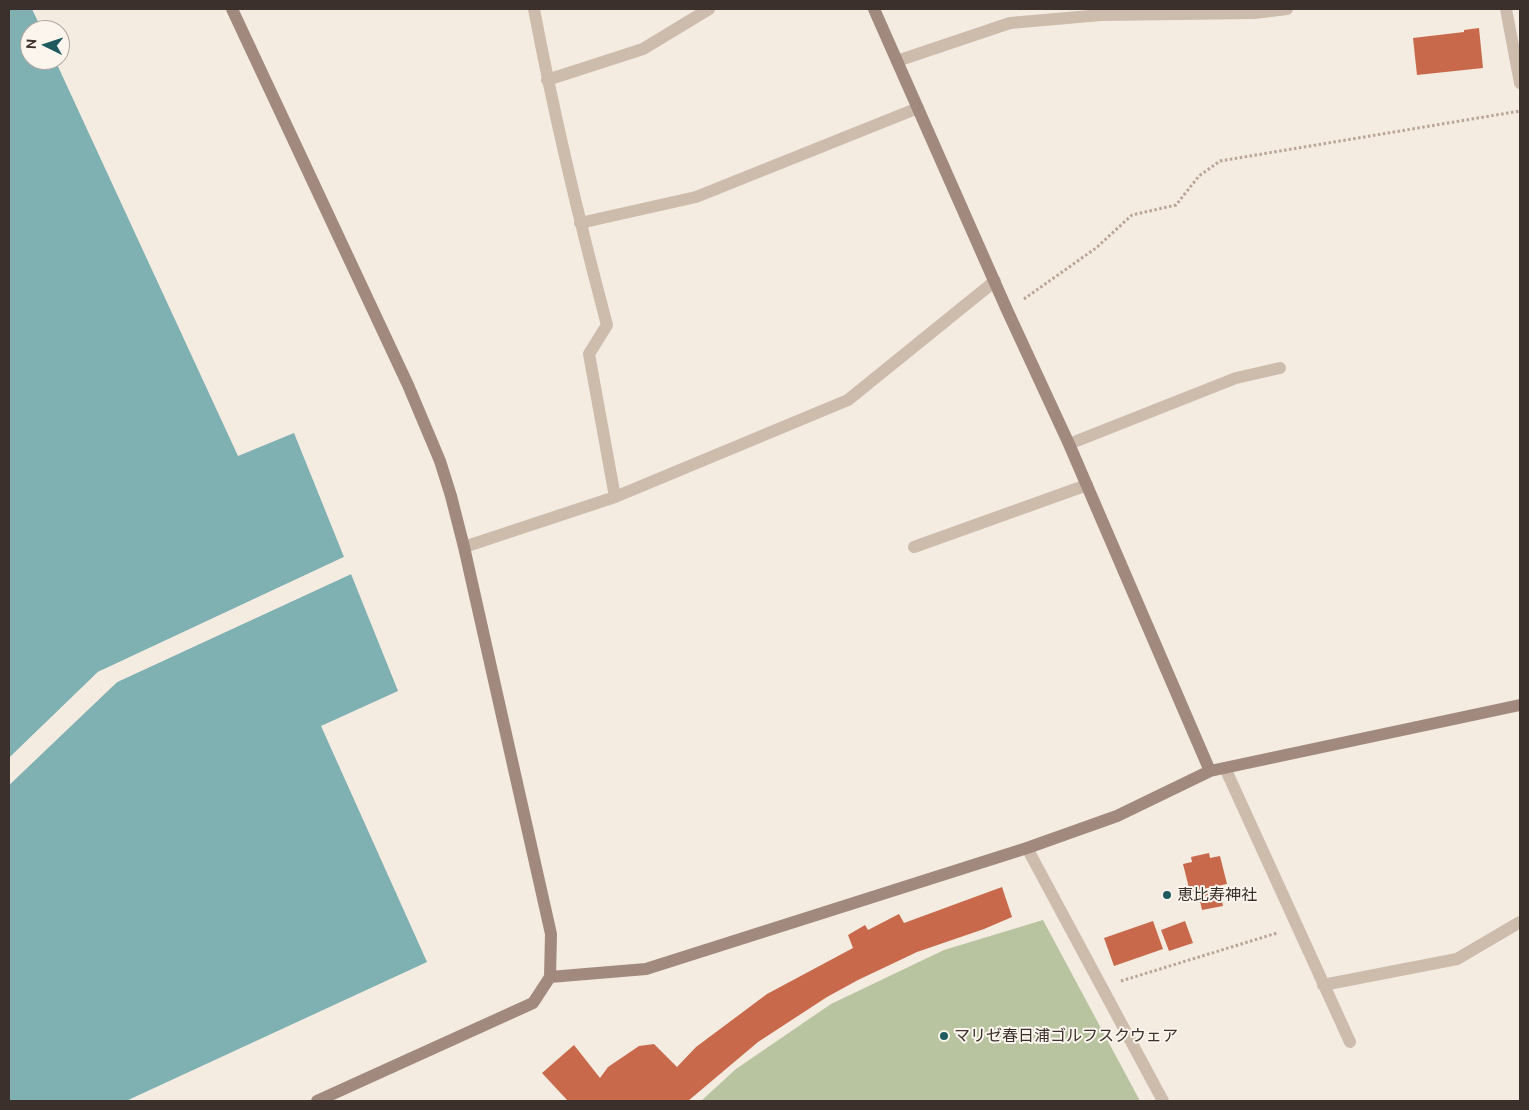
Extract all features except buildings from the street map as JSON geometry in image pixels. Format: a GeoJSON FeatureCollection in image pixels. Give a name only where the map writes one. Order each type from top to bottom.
{"type":"FeatureCollection","features":[{"type":"Feature","properties":{"kind":"street"},"geometry":{"type":"LineString","coordinates":[[232,9],[408,385],[440,460],[464,547],[551,934],[550,977],[534,1003],[318,1101]]}},
{"type":"Feature","properties":{"kind":"street"},"geometry":{"type":"LineString","coordinates":[[534,9],[547,80],[580,223],[607,325],[589,354],[615,496]]}},
{"type":"Feature","properties":{"kind":"street"},"geometry":{"type":"LineString","coordinates":[[547,80],[643,49],[709,9]]}},
{"type":"Feature","properties":{"kind":"street"},"geometry":{"type":"LineString","coordinates":[[874,9],[1007,310],[1069,444],[1210,770]]}},
{"type":"Feature","properties":{"kind":"street"},"geometry":{"type":"LineString","coordinates":[[897,61],[1010,23],[1101,15],[1287,9]]}},
{"type":"Feature","properties":{"kind":"street"},"geometry":{"type":"LineString","coordinates":[[1506,9],[1520,83]]}},
{"type":"Feature","properties":{"kind":"street"},"geometry":{"type":"LineString","coordinates":[[580,223],[696,197],[918,108]]}},
{"type":"Feature","properties":{"kind":"street"},"geometry":{"type":"LineString","coordinates":[[464,547],[615,496],[848,400],[995,280]]}},
{"type":"Feature","properties":{"kind":"street"},"geometry":{"type":"LineString","coordinates":[[1069,444],[1236,378],[1280,368]]}},
{"type":"Feature","properties":{"kind":"street"},"geometry":{"type":"LineString","coordinates":[[914,547],[1087,485]]}},
{"type":"Feature","properties":{"kind":"street"},"geometry":{"type":"LineString","coordinates":[[550,977],[646,969],[1027,848],[1117,816],[1210,770],[1520,706]]}},
{"type":"Feature","properties":{"kind":"street"},"geometry":{"type":"LineString","coordinates":[[1225,768],[1350,1042]]}},
{"type":"Feature","properties":{"kind":"street"},"geometry":{"type":"LineString","coordinates":[[1027,848],[1163,1101]]}},
{"type":"Feature","properties":{"kind":"street"},"geometry":{"type":"LineString","coordinates":[[1324,985],[1457,959],[1520,922]]}},
{"type":"Feature","properties":{"kind":"path"},"geometry":{"type":"LineString","coordinates":[[1007,310],[1096,248],[1132,215],[1176,205],[1199,176],[1220,161],[1520,110]]}},
{"type":"Feature","properties":{"kind":"path"},"geometry":{"type":"LineString","coordinates":[[1101,987],[1297,927]]}},
{"type":"Feature","properties":{"kind":"green space","name":"マリゼ春日浦ゴルフスクウェア"},"geometry":{"type":"Polygon","coordinates":[[[1043,920],[1140,1101],[701,1101],[736,1069],[831,1004],[944,950],[1043,920]]]}},
{"type":"Feature","properties":{"kind":"water"},"geometry":{"type":"Polygon","coordinates":[[[9,9],[32,9],[37,20],[20,20],[20,70],[60,70],[238,456],[294,433],[344,557],[98,672],[9,758],[9,9]]]}},
{"type":"Feature","properties":{"kind":"water"},"geometry":{"type":"Polygon","coordinates":[[[351,574],[398,691],[321,726],[427,962],[126,1101],[9,1101],[9,785],[117,682],[351,574]]]}},
{"type":"Feature","properties":{"kind":"pier"},"geometry":{"type":"Polygon","coordinates":[[[344,557],[345,560],[100,674],[9,760],[98,672],[344,557]]]}},
{"type":"Feature","properties":{"kind":"pier"},"geometry":{"type":"Polygon","coordinates":[[[350,572],[351,574],[117,682],[9,785],[9,781],[116,680],[350,572]]]}},
{"type":"Feature","properties":{"kind":"place","name":"恵比寿神社"},"geometry":{"type":"Point","coordinates":[1167,895]}},
{"type":"Feature","properties":{"kind":"place","name":"マリゼ春日浦ゴルフスクウェア"},"geometry":{"type":"Point","coordinates":[944,1036]}}]}
